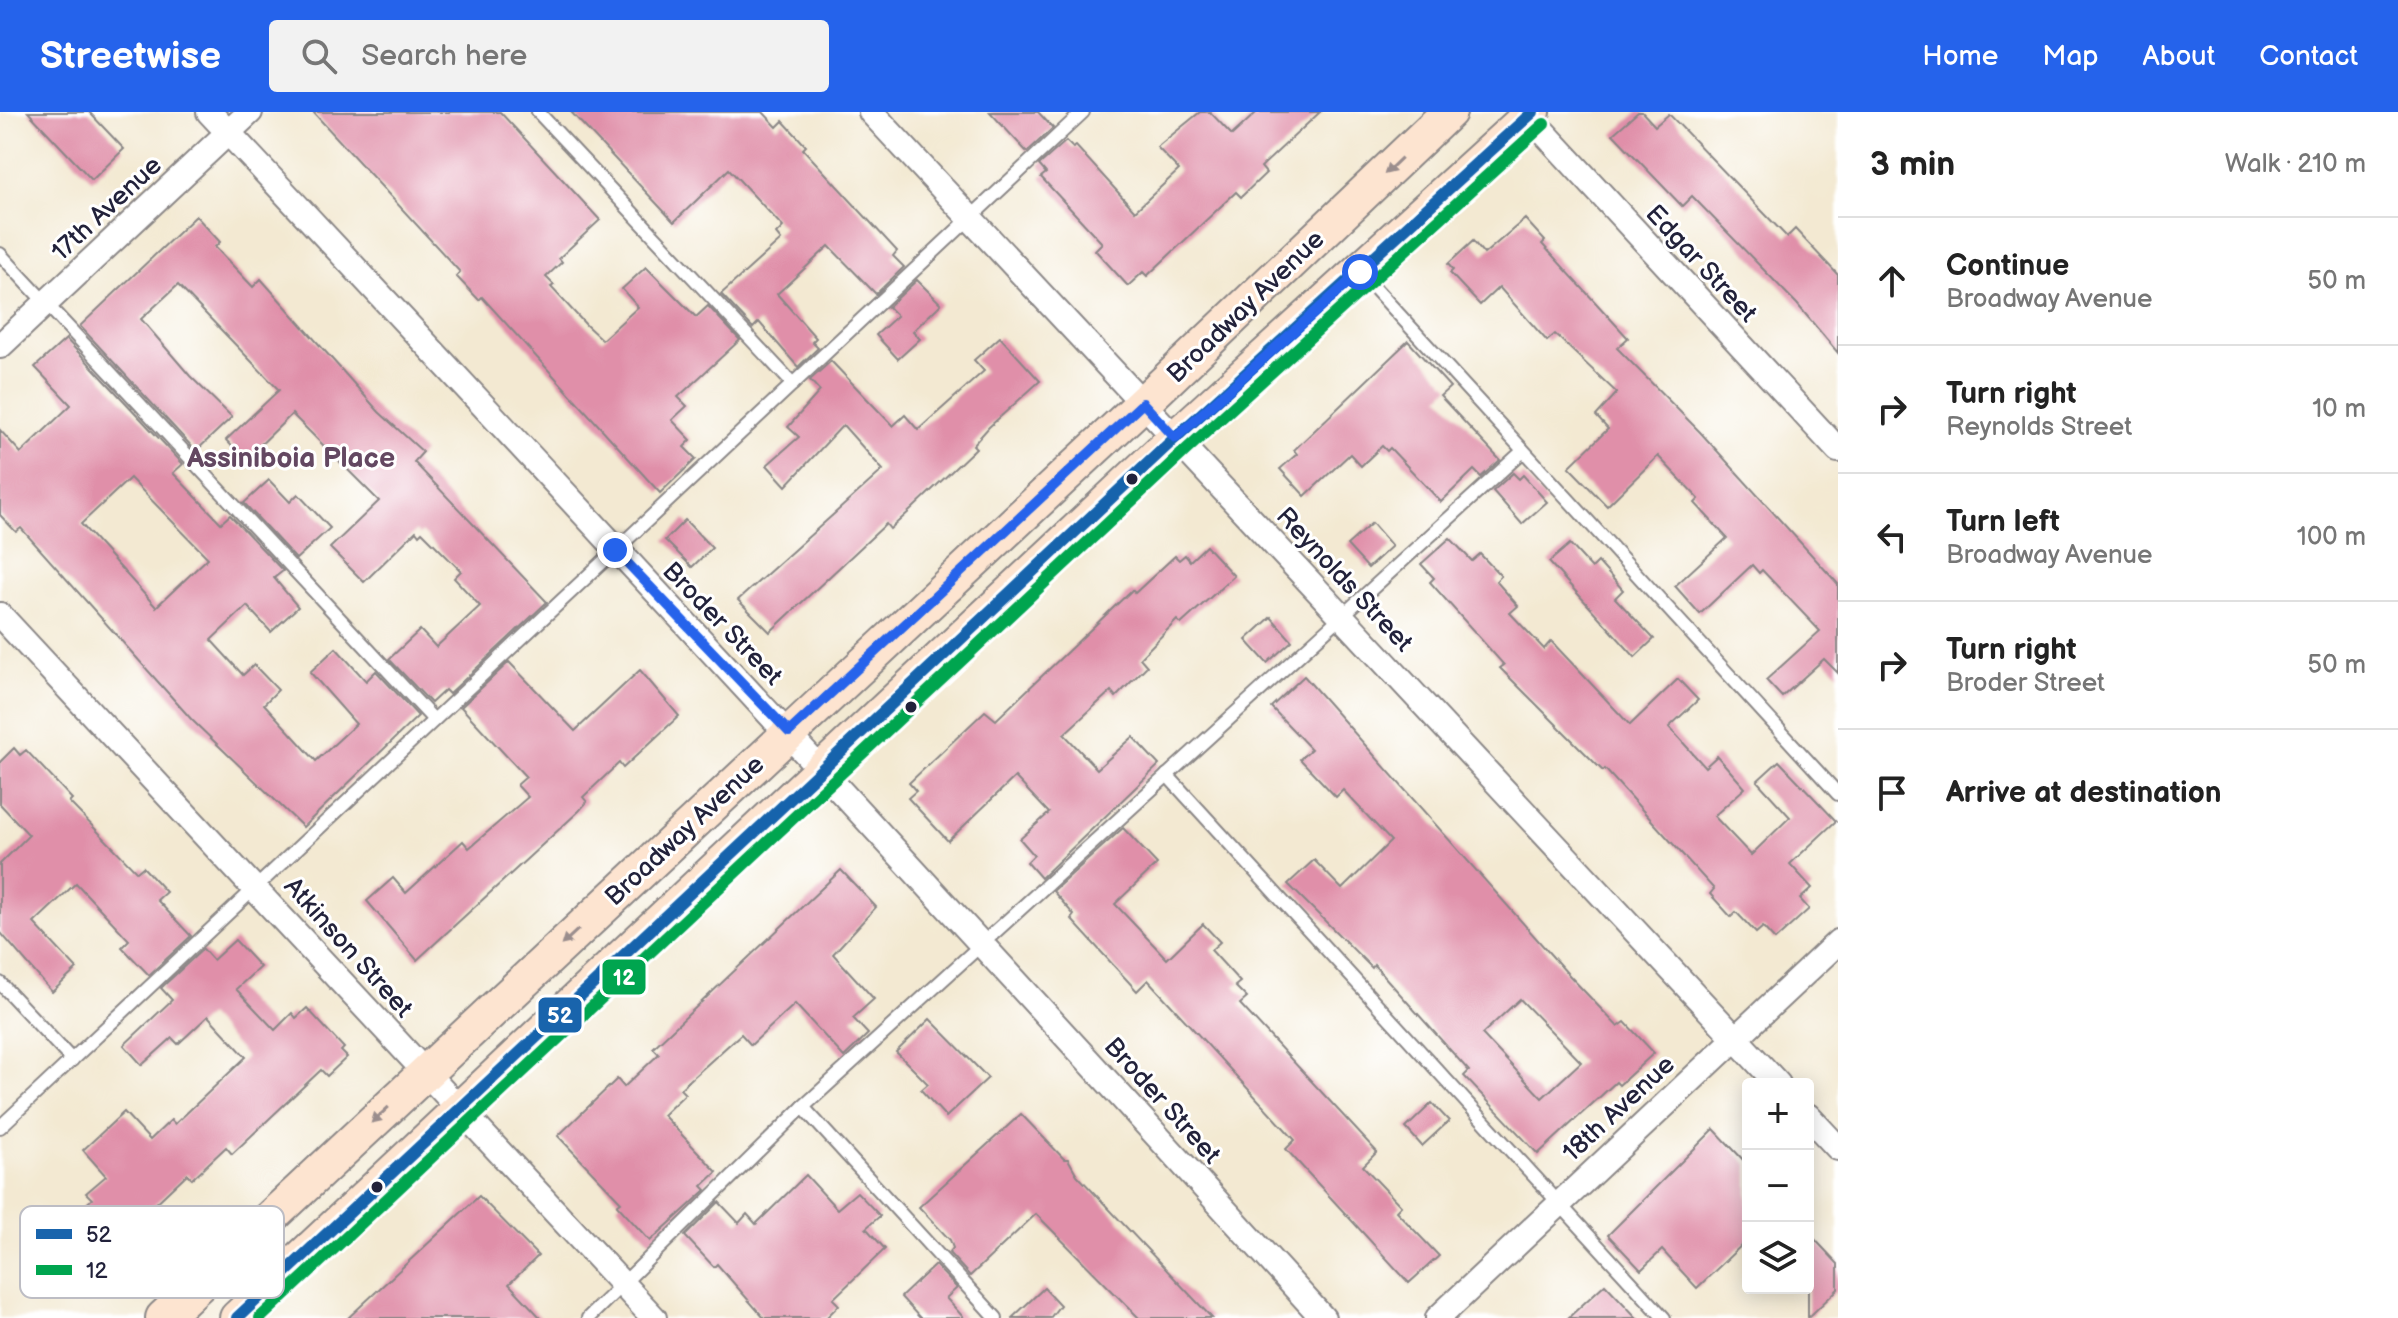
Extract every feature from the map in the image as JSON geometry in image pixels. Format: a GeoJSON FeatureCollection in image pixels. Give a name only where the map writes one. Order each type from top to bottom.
{"type":"FeatureCollection","features":[{"type":"Feature","properties":{"kind":"street","name":"Broder Street"},"geometry":{"type":"LineString","coordinates":[[209,112],[615,550],[789,732],[1323,1318]]}},
{"type":"Feature","properties":{"kind":"street","name":"17th Avenue"},"geometry":{"type":"LineString","coordinates":[[0,346],[250,112]]}},
{"type":"Feature","properties":{"kind":"street","name":"Reynolds Street"},"geometry":{"type":"LineString","coordinates":[[871,112],[1772,1078]]}},
{"type":"Feature","properties":{"kind":"street","name":"Broadway Avenue"},"geometry":{"type":"LineString","coordinates":[[283,1206],[1143,403],[1449,112]]}},
{"type":"Feature","properties":{"kind":"street","name":"Broadway Avenue"},"geometry":{"type":"LineString","coordinates":[[284,1274],[1175,438],[1360,272],[1529,114]]}},
{"type":"Feature","properties":{"kind":"street","name":"Edgar Street"},"geometry":{"type":"LineString","coordinates":[[1529,114],[1838,450]]}},
{"type":"Feature","properties":{"kind":"street","name":"Atkinson Street"},"geometry":{"type":"LineString","coordinates":[[0,615],[654,1318]]}},
{"type":"Feature","properties":{"kind":"street","name":"18th Avenue"},"geometry":{"type":"LineString","coordinates":[[1438,1318],[1838,942]]}},
{"type":"Feature","properties":{"kind":"street"},"geometry":{"type":"LineString","coordinates":[[1814,1122],[1838,1148]]}},
{"type":"Feature","properties":{"kind":"street","name":"Broadway Avenue"},"geometry":{"type":"LineString","coordinates":[[163,1318],[184,1298]]}},
{"type":"Feature","properties":{"kind":"street","name":"Broadway Avenue"},"geometry":{"type":"LineString","coordinates":[[237,1318],[258,1298]]}},
{"type":"Feature","properties":{"kind":"lane"},"geometry":{"type":"LineString","coordinates":[[538,112],[793,384]]}},
{"type":"Feature","properties":{"kind":"lane"},"geometry":{"type":"LineString","coordinates":[[0,1127],[1083,112]]}},
{"type":"Feature","properties":{"kind":"lane"},"geometry":{"type":"LineString","coordinates":[[0,254],[434,720]]}},
{"type":"Feature","properties":{"kind":"lane"},"geometry":{"type":"LineString","coordinates":[[1360,272],[1838,794]]}},
{"type":"Feature","properties":{"kind":"lane"},"geometry":{"type":"LineString","coordinates":[[588,1318],[803,1107],[1523,451]]}},
{"type":"Feature","properties":{"kind":"lane"},"geometry":{"type":"LineString","coordinates":[[1167,775],[1664,1318]]}},
{"type":"Feature","properties":{"kind":"lane"},"geometry":{"type":"LineString","coordinates":[[0,983],[72,1060]]}},
{"type":"Feature","properties":{"kind":"lane"},"geometry":{"type":"LineString","coordinates":[[803,1107],[996,1318]]}},
{"type":"Feature","properties":{"kind":"building"},"geometry":{"type":"Polygon","coordinates":[[[28,112],[89,112],[124,149],[92,180],[28,112]]]}},
{"type":"Feature","properties":{"kind":"building"},"geometry":{"type":"Polygon","coordinates":[[[313,112],[500,112],[600,220],[559,258],[562,262],[546,277],[554,285],[551,287],[587,326],[602,340],[638,307],[622,289],[646,267],[696,317],[708,306],[740,340],[678,397],[687,406],[672,420],[691,440],[684,447],[696,459],[660,493],[482,297],[479,300],[456,276],[460,272],[313,112]]]}},
{"type":"Feature","properties":{"kind":"building"},"geometry":{"type":"Polygon","coordinates":[[[571,112],[763,112],[777,127],[783,121],[806,146],[803,149],[897,251],[893,256],[904,267],[876,294],[829,246],[777,294],[816,338],[812,342],[818,348],[798,367],[759,322],[753,328],[721,294],[781,240],[776,234],[783,227],[729,169],[674,222],[571,112]]]}},
{"type":"Feature","properties":{"kind":"building"},"geometry":{"type":"Polygon","coordinates":[[[990,112],[1038,112],[1053,128],[1027,152],[990,112]]]}},
{"type":"Feature","properties":{"kind":"building"},"geometry":{"type":"Polygon","coordinates":[[[1200,112],[1210,112],[1232,135],[1257,112],[1320,112],[1261,167],[1266,173],[1241,197],[1236,192],[1147,276],[1143,272],[1128,286],[1095,250],[1102,243],[1041,177],[1046,173],[1039,165],[1066,141],[1073,148],[1076,146],[1135,211],[1179,170],[1157,147],[1200,112]]]}},
{"type":"Feature","properties":{"kind":"building"},"geometry":{"type":"Polygon","coordinates":[[[1638,112],[1642,112],[1655,126],[1669,114],[1787,237],[1795,229],[1838,275],[1838,353],[1797,304],[1692,196],[1682,206],[1613,134],[1638,112]]]}},
{"type":"Feature","properties":{"kind":"building"},"geometry":{"type":"Polygon","coordinates":[[[196,216],[220,242],[215,247],[253,287],[261,279],[379,412],[423,452],[414,462],[547,602],[449,694],[445,690],[431,703],[389,659],[420,630],[436,647],[480,606],[454,578],[461,571],[422,532],[419,535],[416,531],[364,582],[330,548],[379,501],[292,414],[245,460],[226,440],[279,390],[178,285],[141,319],[190,376],[232,417],[196,451],[80,326],[196,216]]]}},
{"type":"Feature","properties":{"kind":"building"},"geometry":{"type":"Polygon","coordinates":[[[1525,219],[1545,241],[1542,244],[1628,338],[1617,348],[1700,432],[1838,584],[1838,673],[1824,659],[1782,697],[1766,680],[1820,631],[1762,570],[1759,573],[1752,565],[1700,614],[1675,586],[1727,538],[1695,503],[1699,499],[1658,456],[1607,506],[1569,467],[1608,429],[1596,416],[1617,393],[1555,334],[1547,341],[1499,287],[1480,305],[1450,273],[1453,270],[1448,264],[1473,241],[1484,254],[1525,219]]]}},
{"type":"Feature","properties":{"kind":"building"},"geometry":{"type":"Polygon","coordinates":[[[917,280],[941,304],[913,331],[920,339],[898,359],[876,335],[897,316],[888,307],[917,280]]]}},
{"type":"Feature","properties":{"kind":"building"},"geometry":{"type":"Polygon","coordinates":[[[1000,337],[1040,381],[989,427],[973,445],[976,448],[912,509],[890,529],[886,524],[770,632],[738,600],[883,470],[843,425],[786,486],[767,465],[799,437],[788,427],[820,391],[810,380],[831,361],[893,426],[905,415],[918,430],[984,371],[974,360],[1000,337]]]}},
{"type":"Feature","properties":{"kind":"building"},"geometry":{"type":"Polygon","coordinates":[[[66,339],[183,464],[173,473],[221,523],[230,515],[283,571],[274,578],[298,607],[271,632],[247,606],[211,640],[243,675],[254,665],[278,690],[264,704],[316,761],[356,724],[310,672],[336,648],[366,681],[376,671],[418,716],[303,827],[192,720],[21,528],[16,532],[0,515],[0,430],[21,453],[71,405],[35,367],[66,339]],[[130,478],[81,524],[156,607],[208,558],[130,478]]]}},
{"type":"Feature","properties":{"kind":"building"},"geometry":{"type":"Polygon","coordinates":[[[1408,341],[1450,387],[1440,396],[1500,460],[1481,477],[1474,470],[1441,502],[1390,448],[1387,451],[1382,446],[1361,466],[1350,454],[1305,496],[1280,469],[1297,454],[1294,450],[1408,341]]]}},
{"type":"Feature","properties":{"kind":"building"},"geometry":{"type":"Polygon","coordinates":[[[1513,473],[1519,479],[1523,475],[1547,502],[1522,524],[1493,491],[1513,473]]]}},
{"type":"Feature","properties":{"kind":"building"},"geometry":{"type":"Polygon","coordinates":[[[269,480],[290,502],[298,494],[330,528],[296,559],[244,503],[269,480]]]}},
{"type":"Feature","properties":{"kind":"building"},"geometry":{"type":"Polygon","coordinates":[[[685,520],[712,548],[692,567],[665,540],[685,520]]]}},
{"type":"Feature","properties":{"kind":"building"},"geometry":{"type":"Polygon","coordinates":[[[1372,523],[1392,546],[1368,568],[1347,545],[1372,523]]]}},
{"type":"Feature","properties":{"kind":"building"},"geometry":{"type":"Polygon","coordinates":[[[1450,538],[1472,561],[1480,554],[1501,576],[1496,581],[1518,606],[1510,613],[1544,649],[1551,641],[1630,725],[1678,679],[1698,700],[1669,727],[1705,767],[1717,756],[1745,788],[1714,816],[1751,855],[1790,817],[1757,781],[1779,761],[1836,821],[1790,864],[1812,888],[1800,899],[1809,909],[1775,940],[1763,927],[1756,933],[1736,912],[1731,917],[1710,894],[1714,889],[1605,769],[1603,771],[1500,668],[1504,665],[1430,582],[1434,578],[1421,564],[1450,538]]]}},
{"type":"Feature","properties":{"kind":"building"},"geometry":{"type":"Polygon","coordinates":[[[1570,544],[1592,568],[1598,562],[1623,590],[1615,598],[1654,639],[1635,657],[1549,562],[1570,544]]]}},
{"type":"Feature","properties":{"kind":"building"},"geometry":{"type":"Polygon","coordinates":[[[1206,546],[1234,576],[1181,624],[1177,620],[1140,658],[1147,666],[1116,697],[1111,691],[1064,734],[1097,769],[1133,737],[1159,765],[1041,878],[1027,862],[1034,855],[1020,839],[1049,813],[1015,777],[948,841],[908,798],[916,791],[909,783],[985,711],[996,720],[1132,590],[1135,593],[1175,556],[1179,560],[1185,555],[1190,561],[1206,546]]]}},
{"type":"Feature","properties":{"kind":"building"},"geometry":{"type":"Polygon","coordinates":[[[1271,617],[1292,641],[1267,663],[1246,640],[1271,617]]]}},
{"type":"Feature","properties":{"kind":"building"},"geometry":{"type":"Polygon","coordinates":[[[509,662],[575,731],[640,670],[679,716],[623,768],[619,763],[583,797],[587,802],[579,811],[417,960],[367,901],[393,878],[406,893],[463,841],[469,848],[528,797],[517,785],[526,777],[461,707],[509,662]]]}},
{"type":"Feature","properties":{"kind":"building"},"geometry":{"type":"Polygon","coordinates":[[[1304,676],[1567,973],[1618,1027],[1625,1022],[1654,1053],[1619,1085],[1616,1082],[1538,1154],[1464,1076],[1469,1071],[1374,965],[1372,968],[1288,884],[1314,860],[1342,889],[1391,841],[1343,790],[1336,797],[1300,759],[1311,749],[1271,707],[1304,676]],[[1520,999],[1482,1034],[1542,1098],[1581,1062],[1520,999]]]}},
{"type":"Feature","properties":{"kind":"building"},"geometry":{"type":"Polygon","coordinates":[[[14,748],[20,755],[26,750],[72,799],[69,802],[137,872],[143,867],[166,892],[157,900],[191,936],[149,975],[122,947],[129,940],[76,883],[34,923],[77,969],[52,992],[0,932],[0,864],[29,835],[0,804],[0,762],[14,748]]]}},
{"type":"Feature","properties":{"kind":"building"},"geometry":{"type":"Polygon","coordinates":[[[1123,828],[1157,864],[1115,904],[1167,959],[1203,924],[1220,942],[1211,950],[1240,982],[1235,986],[1247,998],[1240,1004],[1377,1152],[1363,1166],[1401,1206],[1396,1211],[1439,1256],[1409,1283],[1286,1149],[1295,1140],[1148,980],[1137,991],[1071,919],[1074,915],[1053,891],[1123,828]]]}},
{"type":"Feature","properties":{"kind":"building"},"geometry":{"type":"Polygon","coordinates":[[[841,870],[876,907],[833,954],[874,999],[853,1018],[868,1034],[844,1057],[795,1004],[751,1045],[741,1034],[680,1089],[685,1094],[663,1115],[717,1172],[702,1186],[706,1190],[650,1241],[617,1205],[621,1202],[558,1136],[617,1079],[624,1087],[659,1054],[653,1048],[841,870]]]}},
{"type":"Feature","properties":{"kind":"building"},"geometry":{"type":"Polygon","coordinates":[[[235,940],[260,967],[236,989],[275,1030],[292,1013],[296,1018],[307,1008],[344,1048],[341,1051],[347,1057],[327,1076],[321,1070],[232,1154],[226,1147],[192,1179],[187,1174],[153,1206],[84,1206],[92,1199],[86,1193],[106,1176],[83,1150],[124,1112],[150,1140],[171,1120],[175,1124],[246,1057],[208,1016],[178,1044],[172,1038],[142,1065],[124,1045],[172,1000],[161,988],[203,949],[213,960],[235,940]]]}},
{"type":"Feature","properties":{"kind":"building"},"geometry":{"type":"Polygon","coordinates":[[[930,1019],[988,1078],[946,1117],[921,1090],[928,1084],[896,1052],[930,1019]]]}},
{"type":"Feature","properties":{"kind":"building"},"geometry":{"type":"Polygon","coordinates":[[[1432,1103],[1449,1121],[1422,1146],[1406,1128],[1432,1103]]]}},
{"type":"Feature","properties":{"kind":"building"},"geometry":{"type":"Polygon","coordinates":[[[1021,1114],[1064,1159],[1068,1159],[1077,1175],[1212,1318],[1139,1318],[1036,1214],[970,1276],[949,1253],[953,1248],[950,1240],[919,1207],[1021,1114]]]}},
{"type":"Feature","properties":{"kind":"building"},"geometry":{"type":"Polygon","coordinates":[[[1714,1129],[1742,1159],[1742,1245],[1697,1288],[1662,1250],[1641,1270],[1608,1235],[1714,1129]]]}},
{"type":"Feature","properties":{"kind":"building"},"geometry":{"type":"Polygon","coordinates":[[[806,1175],[837,1209],[857,1192],[880,1216],[866,1228],[885,1249],[833,1299],[839,1305],[826,1318],[764,1318],[717,1264],[714,1267],[685,1236],[719,1202],[739,1223],[747,1214],[756,1224],[806,1175]]]}},
{"type":"Feature","properties":{"kind":"building"},"geometry":{"type":"Polygon","coordinates":[[[479,1196],[538,1256],[509,1284],[541,1318],[348,1318],[479,1196]]]}},
{"type":"Feature","properties":{"kind":"building"},"geometry":{"type":"Polygon","coordinates":[[[1814,1238],[1838,1264],[1838,1289],[1808,1318],[1808,1294],[1814,1294],[1814,1238]]]}},
{"type":"Feature","properties":{"kind":"building"},"geometry":{"type":"Polygon","coordinates":[[[935,1265],[957,1288],[946,1298],[964,1318],[920,1318],[901,1297],[935,1265]]]}},
{"type":"Feature","properties":{"kind":"building"},"geometry":{"type":"Polygon","coordinates":[[[1605,1284],[1637,1318],[1568,1318],[1605,1284]]]}},
{"type":"Feature","properties":{"kind":"building"},"geometry":{"type":"Polygon","coordinates":[[[1044,1288],[1060,1305],[1050,1318],[1012,1318],[1044,1288]]]}},
{"type":"Feature","properties":{"kind":"transit line","name":"52"},"geometry":{"type":"LineString","coordinates":[[284,1274],[1175,438],[1533,112]]}},
{"type":"Feature","properties":{"kind":"transit line","name":"12"},"geometry":{"type":"LineString","coordinates":[[284,1296],[1186,450],[1544,124]]}},
{"type":"Feature","properties":{"kind":"transit line","name":"52"},"geometry":{"type":"LineString","coordinates":[[237,1318],[258,1298]]}},
{"type":"Feature","properties":{"kind":"transit line","name":"12"},"geometry":{"type":"LineString","coordinates":[[260,1318],[281,1298]]}},
{"type":"Feature","properties":{"kind":"district","name":"Assiniboia Place"},"geometry":{"type":"Point","coordinates":[291,457]}},
{"type":"Feature","properties":{"kind":"route"},"geometry":{"type":"LineString","coordinates":[[615,550],[789,732],[1143,403],[1175,438],[1360,272]]}}]}
